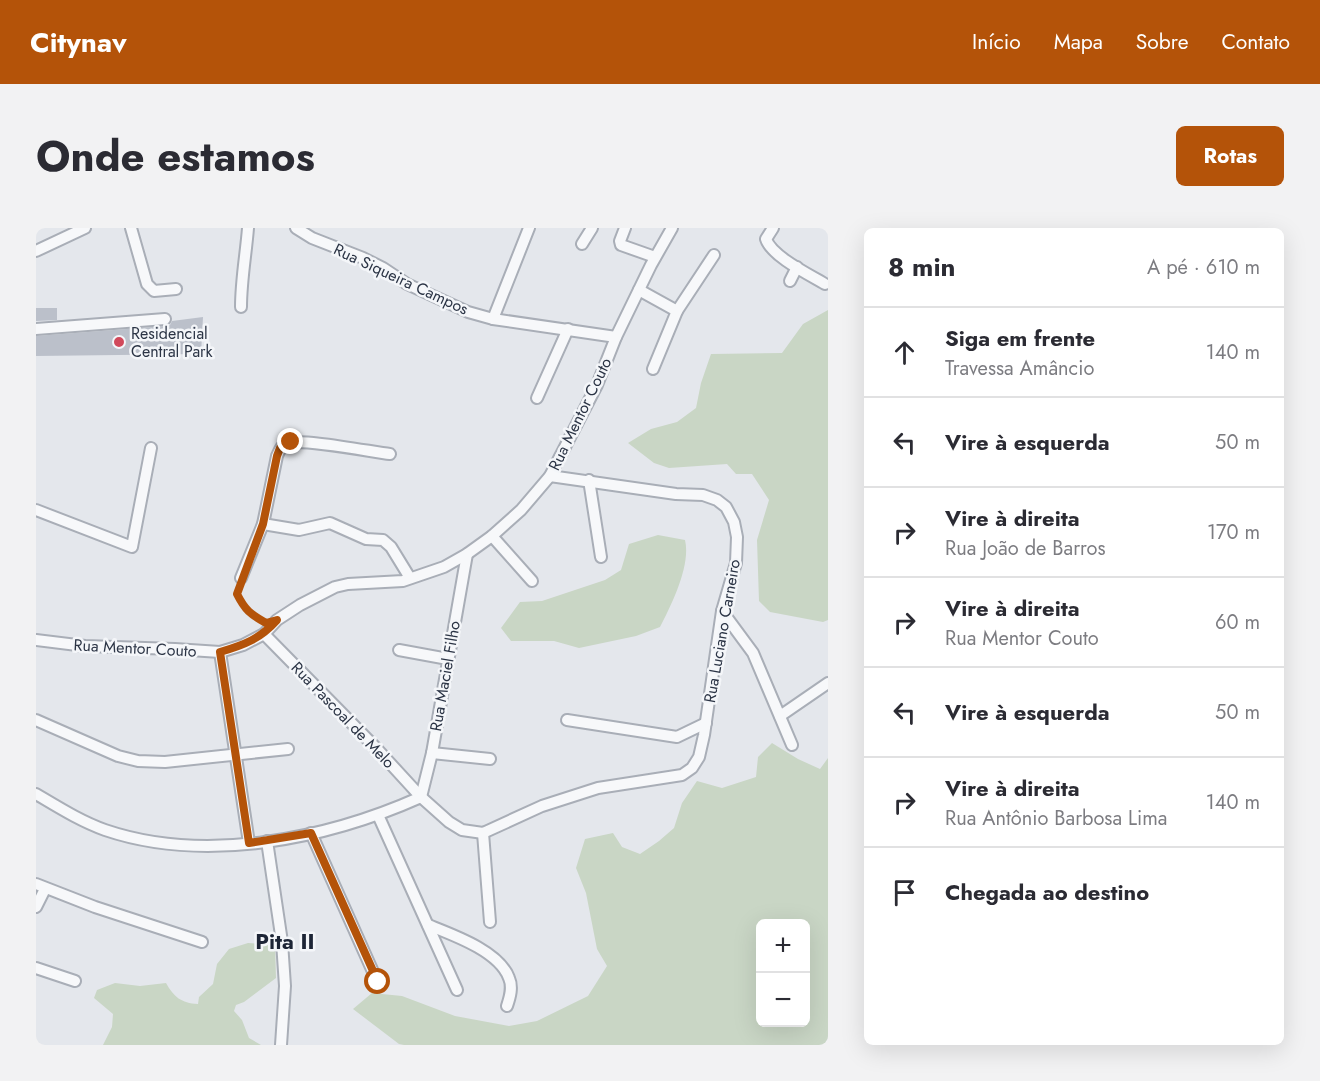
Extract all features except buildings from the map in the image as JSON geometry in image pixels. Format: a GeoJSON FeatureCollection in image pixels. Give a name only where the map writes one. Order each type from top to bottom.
{"type":"FeatureCollection","features":[{"type":"Feature","properties":{"kind":"street"},"geometry":{"type":"LineString","coordinates":[[36,251],[85,228]]}},
{"type":"Feature","properties":{"kind":"street"},"geometry":{"type":"LineString","coordinates":[[131,228],[147,284],[154,291],[176,289]]}},
{"type":"Feature","properties":{"kind":"street"},"geometry":{"type":"LineString","coordinates":[[241,307],[241,284],[246,260],[248,228]]}},
{"type":"Feature","properties":{"kind":"street","name":"Rua Siqueira Campos"},"geometry":{"type":"LineString","coordinates":[[296,228],[312,238],[363,258],[407,284],[468,312],[493,319],[616,337]]}},
{"type":"Feature","properties":{"kind":"street"},"geometry":{"type":"LineString","coordinates":[[493,319],[529,228]]}},
{"type":"Feature","properties":{"kind":"street"},"geometry":{"type":"LineString","coordinates":[[582,244],[592,228]]}},
{"type":"Feature","properties":{"kind":"street"},"geometry":{"type":"LineString","coordinates":[[625,228],[621,245],[655,257]]}},
{"type":"Feature","properties":{"kind":"street","name":"Rua Mentor Couto"},"geometry":{"type":"LineString","coordinates":[[36,640],[85,646],[175,648],[208,653],[220,652],[243,645],[264,634],[277,620],[335,587],[357,583],[403,581],[444,567],[467,554],[492,536],[521,510],[550,476],[597,385],[616,337],[655,257],[672,228]]}},
{"type":"Feature","properties":{"kind":"street"},"geometry":{"type":"LineString","coordinates":[[774,228],[766,242],[797,267],[825,284]]}},
{"type":"Feature","properties":{"kind":"street"},"geometry":{"type":"LineString","coordinates":[[653,369],[677,311],[714,255]]}},
{"type":"Feature","properties":{"kind":"street"},"geometry":{"type":"LineString","coordinates":[[790,281],[797,267]]}},
{"type":"Feature","properties":{"kind":"street"},"geometry":{"type":"LineString","coordinates":[[639,290],[677,311]]}},
{"type":"Feature","properties":{"kind":"street"},"geometry":{"type":"LineString","coordinates":[[36,329],[165,319]]}},
{"type":"Feature","properties":{"kind":"street"},"geometry":{"type":"LineString","coordinates":[[537,398],[568,329]]}},
{"type":"Feature","properties":{"kind":"street"},"geometry":{"type":"LineString","coordinates":[[241,578],[263,524],[280,448],[285,444],[301,442],[390,454]]}},
{"type":"Feature","properties":{"kind":"street"},"geometry":{"type":"LineString","coordinates":[[36,510],[132,547],[151,448]]}},
{"type":"Feature","properties":{"kind":"street","name":"Rua Luciano Carneiro"},"geometry":{"type":"LineString","coordinates":[[483,833],[542,806],[598,788],[682,775],[692,768],[699,757],[706,723],[722,611],[736,563],[737,537],[734,522],[726,507],[717,500],[703,495],[676,494],[550,476]]}},
{"type":"Feature","properties":{"kind":"street"},"geometry":{"type":"LineString","coordinates":[[590,480],[601,557]]}},
{"type":"Feature","properties":{"kind":"street"},"geometry":{"type":"LineString","coordinates":[[263,524],[299,530],[330,523],[366,539],[383,540],[394,552],[410,578]]}},
{"type":"Feature","properties":{"kind":"street"},"geometry":{"type":"LineString","coordinates":[[492,536],[532,581]]}},
{"type":"Feature","properties":{"kind":"street","name":"Rua Maciel Filho"},"geometry":{"type":"LineString","coordinates":[[421,797],[432,753],[467,554]]}},
{"type":"Feature","properties":{"kind":"street"},"geometry":{"type":"LineString","coordinates":[[722,611],[753,653],[792,745]]}},
{"type":"Feature","properties":{"kind":"street","name":"Rua Pascoal de Melo"},"geometry":{"type":"LineString","coordinates":[[264,634],[370,741],[421,797],[448,822],[462,830],[483,833]]}},
{"type":"Feature","properties":{"kind":"street"},"geometry":{"type":"LineString","coordinates":[[399,650],[448,659]]}},
{"type":"Feature","properties":{"kind":"street"},"geometry":{"type":"LineString","coordinates":[[220,652],[249,843]]}},
{"type":"Feature","properties":{"kind":"street"},"geometry":{"type":"LineString","coordinates":[[780,716],[828,683]]}},
{"type":"Feature","properties":{"kind":"street"},"geometry":{"type":"LineString","coordinates":[[36,720],[118,756],[138,761],[165,762],[288,749]]}},
{"type":"Feature","properties":{"kind":"street"},"geometry":{"type":"LineString","coordinates":[[567,720],[677,737],[706,723]]}},
{"type":"Feature","properties":{"kind":"street"},"geometry":{"type":"LineString","coordinates":[[432,753],[490,759]]}},
{"type":"Feature","properties":{"kind":"street"},"geometry":{"type":"LineString","coordinates":[[36,794],[69,814],[132,837],[210,847],[267,841],[311,833],[378,814],[421,797]]}},
{"type":"Feature","properties":{"kind":"street"},"geometry":{"type":"LineString","coordinates":[[378,814],[457,990]]}},
{"type":"Feature","properties":{"kind":"street"},"geometry":{"type":"LineString","coordinates":[[311,833],[378,982]]}},
{"type":"Feature","properties":{"kind":"street"},"geometry":{"type":"LineString","coordinates":[[483,833],[490,922]]}},
{"type":"Feature","properties":{"kind":"street"},"geometry":{"type":"LineString","coordinates":[[267,841],[282,942],[285,986],[281,1045]]}},
{"type":"Feature","properties":{"kind":"street"},"geometry":{"type":"LineString","coordinates":[[36,907],[41,887],[202,942]]}},
{"type":"Feature","properties":{"kind":"street"},"geometry":{"type":"LineString","coordinates":[[428,925],[452,934],[484,952],[501,965],[510,979],[511,991],[507,1006]]}},
{"type":"Feature","properties":{"kind":"street"},"geometry":{"type":"LineString","coordinates":[[36,968],[75,981]]}},
{"type":"Feature","properties":{"kind":"path"},"geometry":{"type":"LineString","coordinates":[[241,578],[237,594],[244,609],[266,623],[277,620]]}},
{"type":"Feature","properties":{"kind":"green space"},"geometry":{"type":"Polygon","coordinates":[[[828,310],[828,620],[823,622],[770,612],[759,601],[757,540],[769,500],[752,474],[736,474],[727,464],[669,468],[654,463],[628,443],[651,429],[677,422],[696,408],[701,383],[711,354],[782,353],[803,324],[828,310]]]}},
{"type":"Feature","properties":{"kind":"green space"},"geometry":{"type":"Polygon","coordinates":[[[658,535],[685,540],[686,550],[679,584],[660,627],[636,636],[579,648],[554,641],[511,641],[501,628],[520,602],[542,601],[605,580],[621,570],[629,544],[658,535]]]}},
{"type":"Feature","properties":{"kind":"green space"},"geometry":{"type":"Polygon","coordinates":[[[772,743],[820,769],[828,758],[828,1045],[404,1045],[399,1044],[353,1009],[372,993],[402,996],[455,1016],[509,1026],[537,1021],[588,996],[607,966],[597,949],[586,893],[576,868],[585,839],[613,833],[622,847],[640,854],[674,828],[682,803],[697,781],[722,788],[756,777],[758,757],[772,743]]]}},
{"type":"Feature","properties":{"kind":"green space"},"geometry":{"type":"Polygon","coordinates":[[[248,943],[275,945],[276,978],[244,1002],[236,1005],[234,1011],[242,1020],[249,1038],[261,1045],[103,1045],[112,1027],[113,1014],[94,998],[97,990],[115,983],[140,986],[166,983],[179,998],[198,1004],[199,997],[213,984],[217,964],[229,949],[248,943]]]}},
{"type":"Feature","properties":{"kind":"place","name":"Residencial Central Park"},"geometry":{"type":"Point","coordinates":[119,342]}},
{"type":"Feature","properties":{"kind":"district","name":"Pita II"},"geometry":{"type":"Point","coordinates":[285,941]}},
{"type":"Feature","properties":{"kind":"route"},"geometry":{"type":"LineString","coordinates":[[291,442],[280,448],[277,456],[263,524],[241,578],[237,594],[244,609],[257,618],[266,623],[277,620],[264,634],[243,645],[220,652],[249,843],[311,833],[378,982]]}}]}
